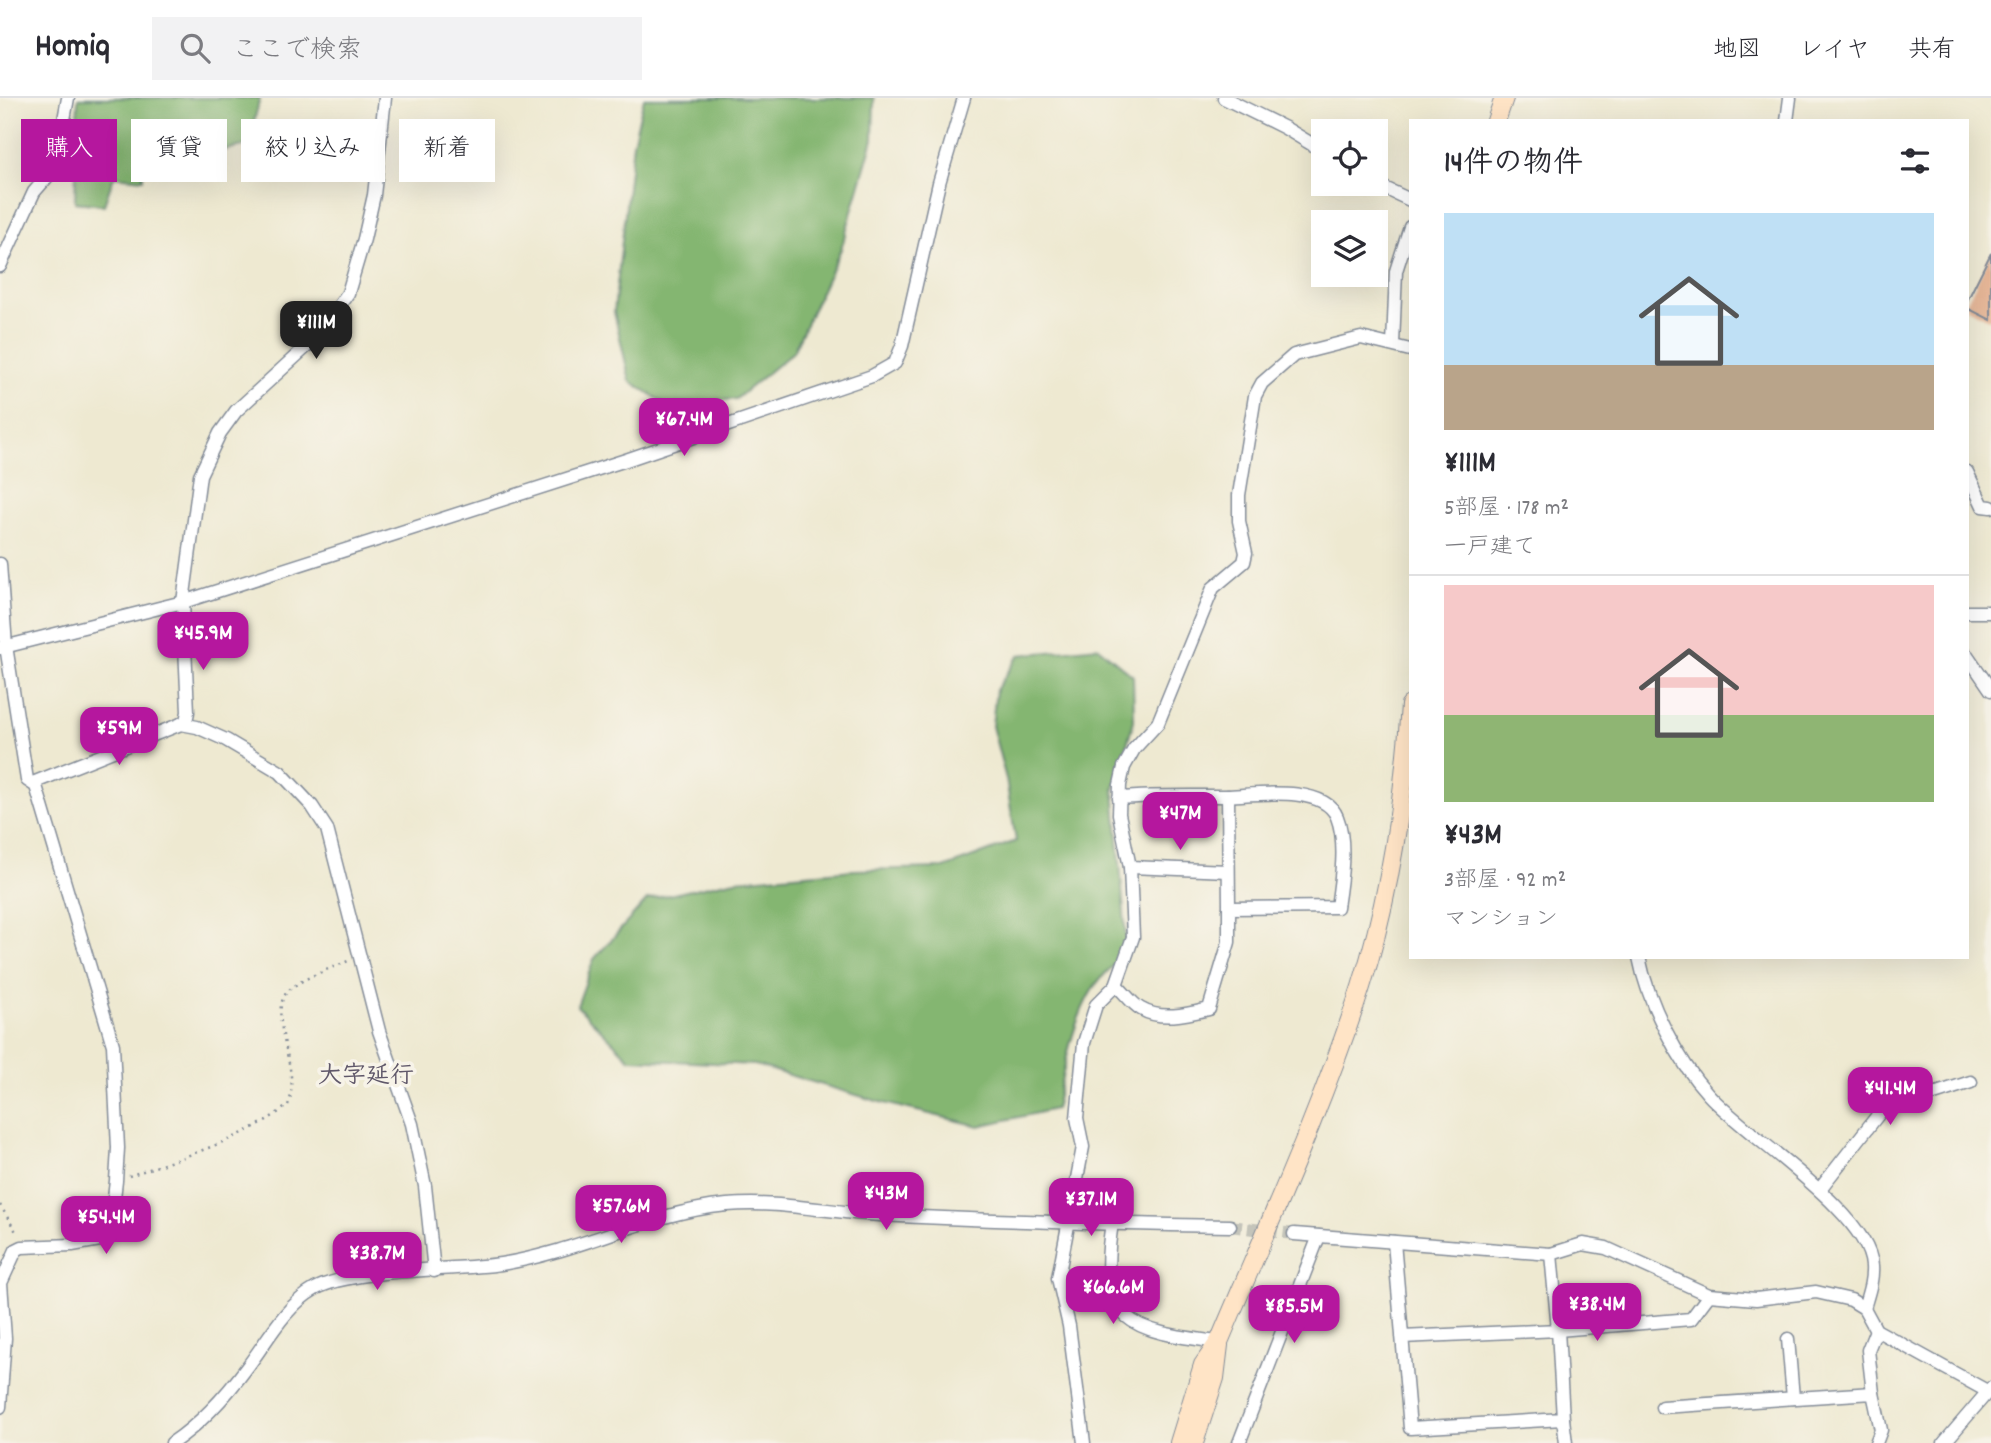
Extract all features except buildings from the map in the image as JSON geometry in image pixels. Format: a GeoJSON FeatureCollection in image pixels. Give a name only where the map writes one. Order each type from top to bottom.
{"type":"FeatureCollection","features":[{"type":"Feature","properties":{"kind":"street"},"geometry":{"type":"LineString","coordinates":[[0,266],[34,192],[55,168],[68,98]]}},
{"type":"Feature","properties":{"kind":"street"},"geometry":{"type":"LineString","coordinates":[[0,1407],[5,1338],[1,1283],[16,1250],[22,1247],[72,1245],[100,1240],[112,1214],[118,1148],[113,1045],[35,782],[186,721],[188,712],[183,602],[200,475],[207,456],[236,411],[318,336],[348,293],[365,239],[384,98]]}},
{"type":"Feature","properties":{"kind":"street"},"geometry":{"type":"LineString","coordinates":[[3,647],[183,602],[847,387],[895,363],[902,346],[939,183],[964,98]]}},
{"type":"Feature","properties":{"kind":"street"},"geometry":{"type":"LineString","coordinates":[[1224,98],[1286,128],[1311,144]]}},
{"type":"Feature","properties":{"kind":"street"},"geometry":{"type":"LineString","coordinates":[[1497,119],[1504,98]]}},
{"type":"Feature","properties":{"kind":"street"},"geometry":{"type":"LineString","coordinates":[[1787,119],[1790,98]]}},
{"type":"Feature","properties":{"kind":"street"},"geometry":{"type":"LineString","coordinates":[[1388,190],[1409,200]]}},
{"type":"Feature","properties":{"kind":"street"},"geometry":{"type":"LineString","coordinates":[[1393,345],[1396,271],[1409,230]]}},
{"type":"Feature","properties":{"kind":"street"},"geometry":{"type":"LineString","coordinates":[[1084,1443],[1069,1326],[1058,1278],[1083,1147],[1077,1118],[1084,1044],[1096,1005],[1116,985],[1133,937],[1130,867],[1119,798],[1124,767],[1134,749],[1157,723],[1213,588],[1244,562],[1246,553],[1239,521],[1239,495],[1255,396],[1262,383],[1294,355],[1315,348],[1361,338],[1409,350]]}},
{"type":"Feature","properties":{"kind":"street"},"geometry":{"type":"LineString","coordinates":[[1969,477],[1983,506],[1991,507]]}},
{"type":"Feature","properties":{"kind":"street"},"geometry":{"type":"LineString","coordinates":[[0,564],[3,647],[27,780],[36,786]]}},
{"type":"Feature","properties":{"kind":"street"},"geometry":{"type":"LineString","coordinates":[[1969,612],[1991,612]]}},
{"type":"Feature","properties":{"kind":"street"},"geometry":{"type":"LineString","coordinates":[[1969,659],[1991,690]]}},
{"type":"Feature","properties":{"kind":"street"},"geometry":{"type":"LineString","coordinates":[[1179,1443],[1203,1365],[1219,1342],[1332,1069],[1362,985],[1395,840],[1409,714]]}},
{"type":"Feature","properties":{"kind":"street"},"geometry":{"type":"LineString","coordinates":[[181,724],[197,727],[253,753],[280,772],[312,806],[334,846],[379,1031],[412,1124],[425,1186],[434,1271]]}},
{"type":"Feature","properties":{"kind":"street"},"geometry":{"type":"LineString","coordinates":[[1119,798],[1173,793],[1228,796],[1256,792],[1300,794],[1330,808],[1337,817],[1343,871],[1337,907],[1229,908]]}},
{"type":"Feature","properties":{"kind":"street"},"geometry":{"type":"LineString","coordinates":[[1116,985],[1140,1009],[1159,1014],[1182,1015],[1209,1009],[1229,942],[1228,796]]}},
{"type":"Feature","properties":{"kind":"street"},"geometry":{"type":"LineString","coordinates":[[1130,867],[1228,871]]}},
{"type":"Feature","properties":{"kind":"street"},"geometry":{"type":"LineString","coordinates":[[1640,959],[1675,1050],[1708,1094],[1738,1123],[1820,1189],[1867,1248],[1872,1265],[1871,1287],[1864,1308]]}},
{"type":"Feature","properties":{"kind":"street"},"geometry":{"type":"LineString","coordinates":[[1820,1189],[1881,1111],[1971,1082]]}},
{"type":"Feature","properties":{"kind":"street"},"geometry":{"type":"LineString","coordinates":[[172,1443],[218,1404],[280,1322],[313,1290],[327,1284],[368,1276],[515,1262],[647,1220],[733,1205],[768,1205],[880,1215],[1230,1226]]}},
{"type":"Feature","properties":{"kind":"street"},"geometry":{"type":"LineString","coordinates":[[1112,1223],[1107,1275],[1111,1295],[1120,1311],[1136,1325],[1163,1335],[1219,1342]]}},
{"type":"Feature","properties":{"kind":"street"},"geometry":{"type":"LineString","coordinates":[[1294,1234],[1551,1254],[1583,1244],[1606,1248],[1709,1295],[1756,1299],[1816,1292],[1850,1300],[1864,1308],[1876,1330],[1989,1390],[1944,1443]]}},
{"type":"Feature","properties":{"kind":"street"},"geometry":{"type":"LineString","coordinates":[[1239,1443],[1319,1236]]}},
{"type":"Feature","properties":{"kind":"street"},"geometry":{"type":"LineString","coordinates":[[1394,1242],[1410,1428],[1563,1419]]}},
{"type":"Feature","properties":{"kind":"street"},"geometry":{"type":"LineString","coordinates":[[1551,1254],[1566,1443]]}},
{"type":"Feature","properties":{"kind":"street"},"geometry":{"type":"LineString","coordinates":[[1402,1337],[1558,1330],[1691,1320],[1709,1295]]}},
{"type":"Feature","properties":{"kind":"street"},"geometry":{"type":"LineString","coordinates":[[1875,1443],[1881,1430],[1867,1350],[1876,1330]]}},
{"type":"Feature","properties":{"kind":"street"},"geometry":{"type":"LineString","coordinates":[[1788,1339],[1793,1398]]}},
{"type":"Feature","properties":{"kind":"street"},"geometry":{"type":"LineString","coordinates":[[1194,1443],[1215,1378],[1219,1342]]}},
{"type":"Feature","properties":{"kind":"street"},"geometry":{"type":"LineString","coordinates":[[1662,1407],[1873,1393]]}},
{"type":"Feature","properties":{"kind":"path"},"geometry":{"type":"LineString","coordinates":[[116,1181],[249,1129],[288,1105],[294,1077],[282,1027],[280,1011],[283,997],[291,988],[360,956]]}},
{"type":"Feature","properties":{"kind":"path"},"geometry":{"type":"LineString","coordinates":[[0,1205],[15,1228],[22,1247]]}},
{"type":"Feature","properties":{"kind":"green space"},"geometry":{"type":"Polygon","coordinates":[[[78,98],[260,98],[255,119],[241,119],[241,147],[227,150],[227,119],[131,119],[131,178],[117,176],[117,119],[77,119],[78,98]]]}},
{"type":"Feature","properties":{"kind":"green space"},"geometry":{"type":"Polygon","coordinates":[[[644,98],[874,98],[873,139],[841,249],[793,352],[736,399],[667,405],[630,381],[614,312],[633,143],[644,98]]]}},
{"type":"Feature","properties":{"kind":"green space"},"geometry":{"type":"Polygon","coordinates":[[[76,182],[112,182],[104,205],[75,202],[76,182]]]}},
{"type":"Feature","properties":{"kind":"green space"},"geometry":{"type":"Polygon","coordinates":[[[1098,647],[1133,676],[1134,720],[1114,789],[1127,950],[1097,983],[1086,1000],[1070,1046],[1055,1109],[979,1126],[880,1102],[755,1065],[630,1059],[577,1006],[594,959],[647,900],[735,880],[854,870],[944,868],[1016,841],[1006,779],[992,726],[996,690],[1019,655],[1098,647]]]}},
{"type":"Feature","properties":{"kind":"tunnel"},"geometry":{"type":"LineString","coordinates":[[1230,1226],[1294,1234]]}},
{"type":"Feature","properties":{"kind":"district","name":"大字延行"},"geometry":{"type":"Point","coordinates":[366,1074]}}]}
